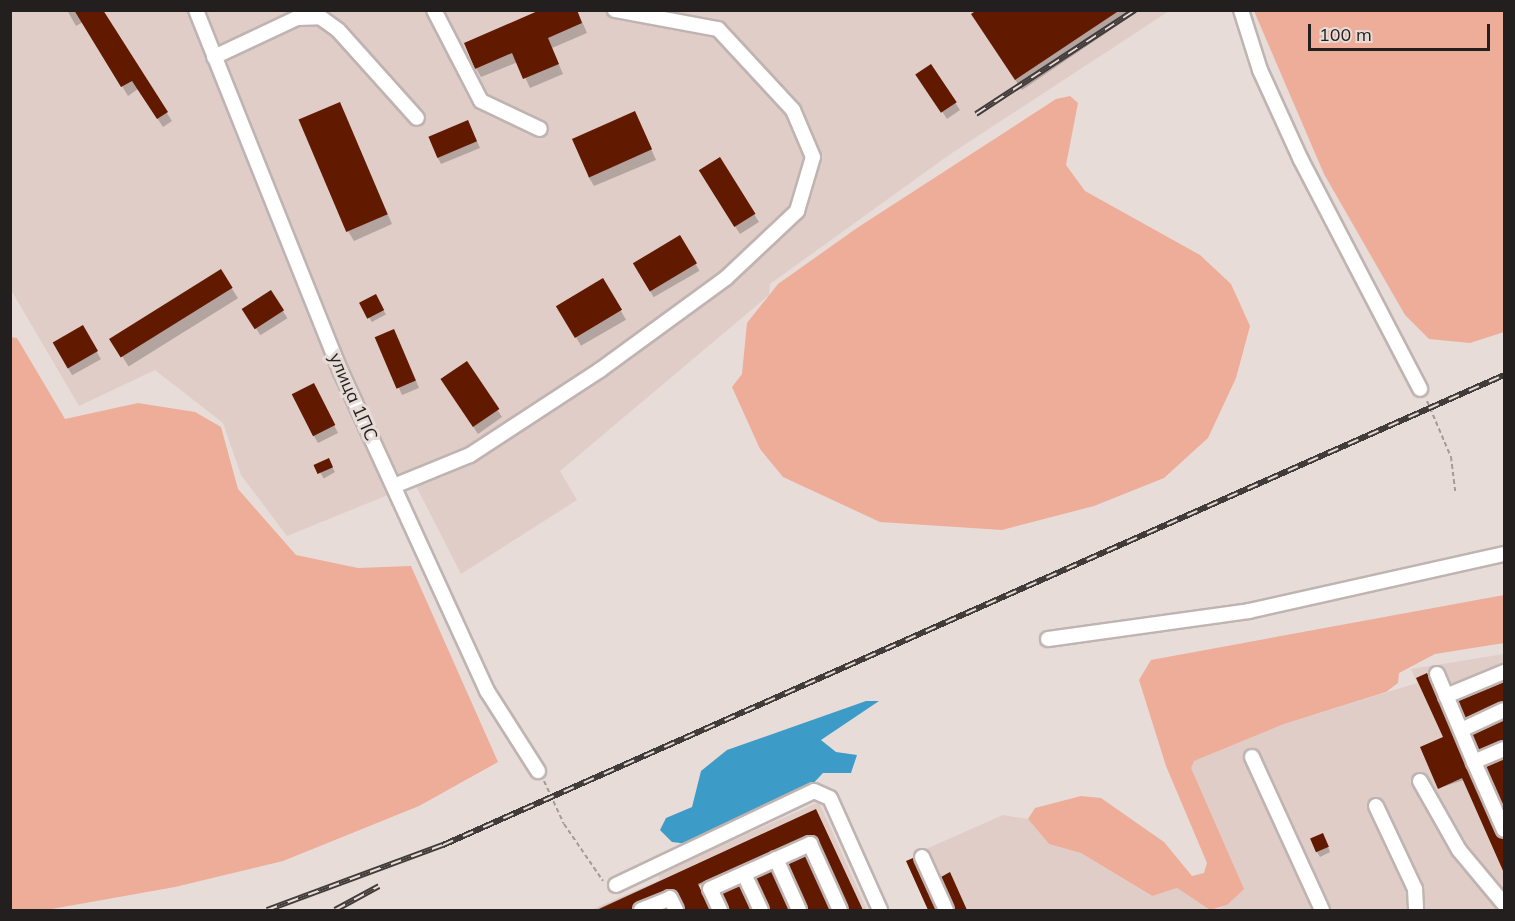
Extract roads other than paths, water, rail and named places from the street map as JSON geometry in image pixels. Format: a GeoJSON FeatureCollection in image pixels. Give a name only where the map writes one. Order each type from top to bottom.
{"type":"FeatureCollection","features":[{"type":"Feature","properties":{"kind":"street","name":"улица 1ПС"},"geometry":{"type":"LineString","coordinates":[[196,10],[341,372],[487,691],[538,771]]}},
{"type":"Feature","properties":{"kind":"street"},"geometry":{"type":"LineString","coordinates":[[435,10],[481,101],[540,129]]}},
{"type":"Feature","properties":{"kind":"street"},"geometry":{"type":"LineString","coordinates":[[394,486],[470,455],[600,370],[726,278],[797,211],[813,158],[793,110],[718,29],[615,10]]}},
{"type":"Feature","properties":{"kind":"street"},"geometry":{"type":"LineString","coordinates":[[1241,10],[1260,70],[1301,160],[1420,389]]}},
{"type":"Feature","properties":{"kind":"street"},"geometry":{"type":"LineString","coordinates":[[214,57],[297,18],[320,17],[338,30],[417,118]]}},
{"type":"Feature","properties":{"kind":"street"},"geometry":{"type":"LineString","coordinates":[[1048,639],[1260,608],[1504,554]]}},
{"type":"Feature","properties":{"kind":"street"},"geometry":{"type":"LineString","coordinates":[[1446,696],[1504,672]]}},
{"type":"Feature","properties":{"kind":"street"},"geometry":{"type":"LineString","coordinates":[[1437,674],[1504,830]]}},
{"type":"Feature","properties":{"kind":"street"},"geometry":{"type":"LineString","coordinates":[[1461,730],[1504,710]]}},
{"type":"Feature","properties":{"kind":"street"},"geometry":{"type":"LineString","coordinates":[[1474,762],[1504,749]]}},
{"type":"Feature","properties":{"kind":"street"},"geometry":{"type":"LineString","coordinates":[[1252,757],[1322,910]]}},
{"type":"Feature","properties":{"kind":"street"},"geometry":{"type":"LineString","coordinates":[[1420,781],[1460,850],[1504,904]]}},
{"type":"Feature","properties":{"kind":"street"},"geometry":{"type":"LineString","coordinates":[[616,885],[814,791],[830,798],[880,910]]}},
{"type":"Feature","properties":{"kind":"street"},"geometry":{"type":"LineString","coordinates":[[1376,806],[1415,889],[1416,910]]}},
{"type":"Feature","properties":{"kind":"street"},"geometry":{"type":"LineString","coordinates":[[720,910],[710,889],[810,844],[840,910]]}},
{"type":"Feature","properties":{"kind":"street"},"geometry":{"type":"LineString","coordinates":[[922,857],[946,910]]}},
{"type":"Feature","properties":{"kind":"street"},"geometry":{"type":"LineString","coordinates":[[776,859],[799,910]]}},
{"type":"Feature","properties":{"kind":"street"},"geometry":{"type":"LineString","coordinates":[[744,874],[761,910]]}},
{"type":"Feature","properties":{"kind":"street"},"geometry":{"type":"LineString","coordinates":[[641,910],[670,898],[676,910]]}},
{"type":"Feature","properties":{"kind":"water"},"geometry":{"type":"Polygon","coordinates":[[[866,701],[879,701],[821,740],[836,752],[857,755],[851,773],[823,773],[807,790],[688,844],[672,842],[660,830],[666,818],[692,807],[701,771],[727,750],[866,701]]]}},
{"type":"Feature","properties":{"kind":"railway"},"geometry":{"type":"LineString","coordinates":[[976,114],[1135,10]]}},
{"type":"Feature","properties":{"kind":"railway"},"geometry":{"type":"LineString","coordinates":[[267,910],[443,845],[1504,375]]}},
{"type":"Feature","properties":{"kind":"railway"},"geometry":{"type":"LineString","coordinates":[[335,910],[379,886]]}}]}
